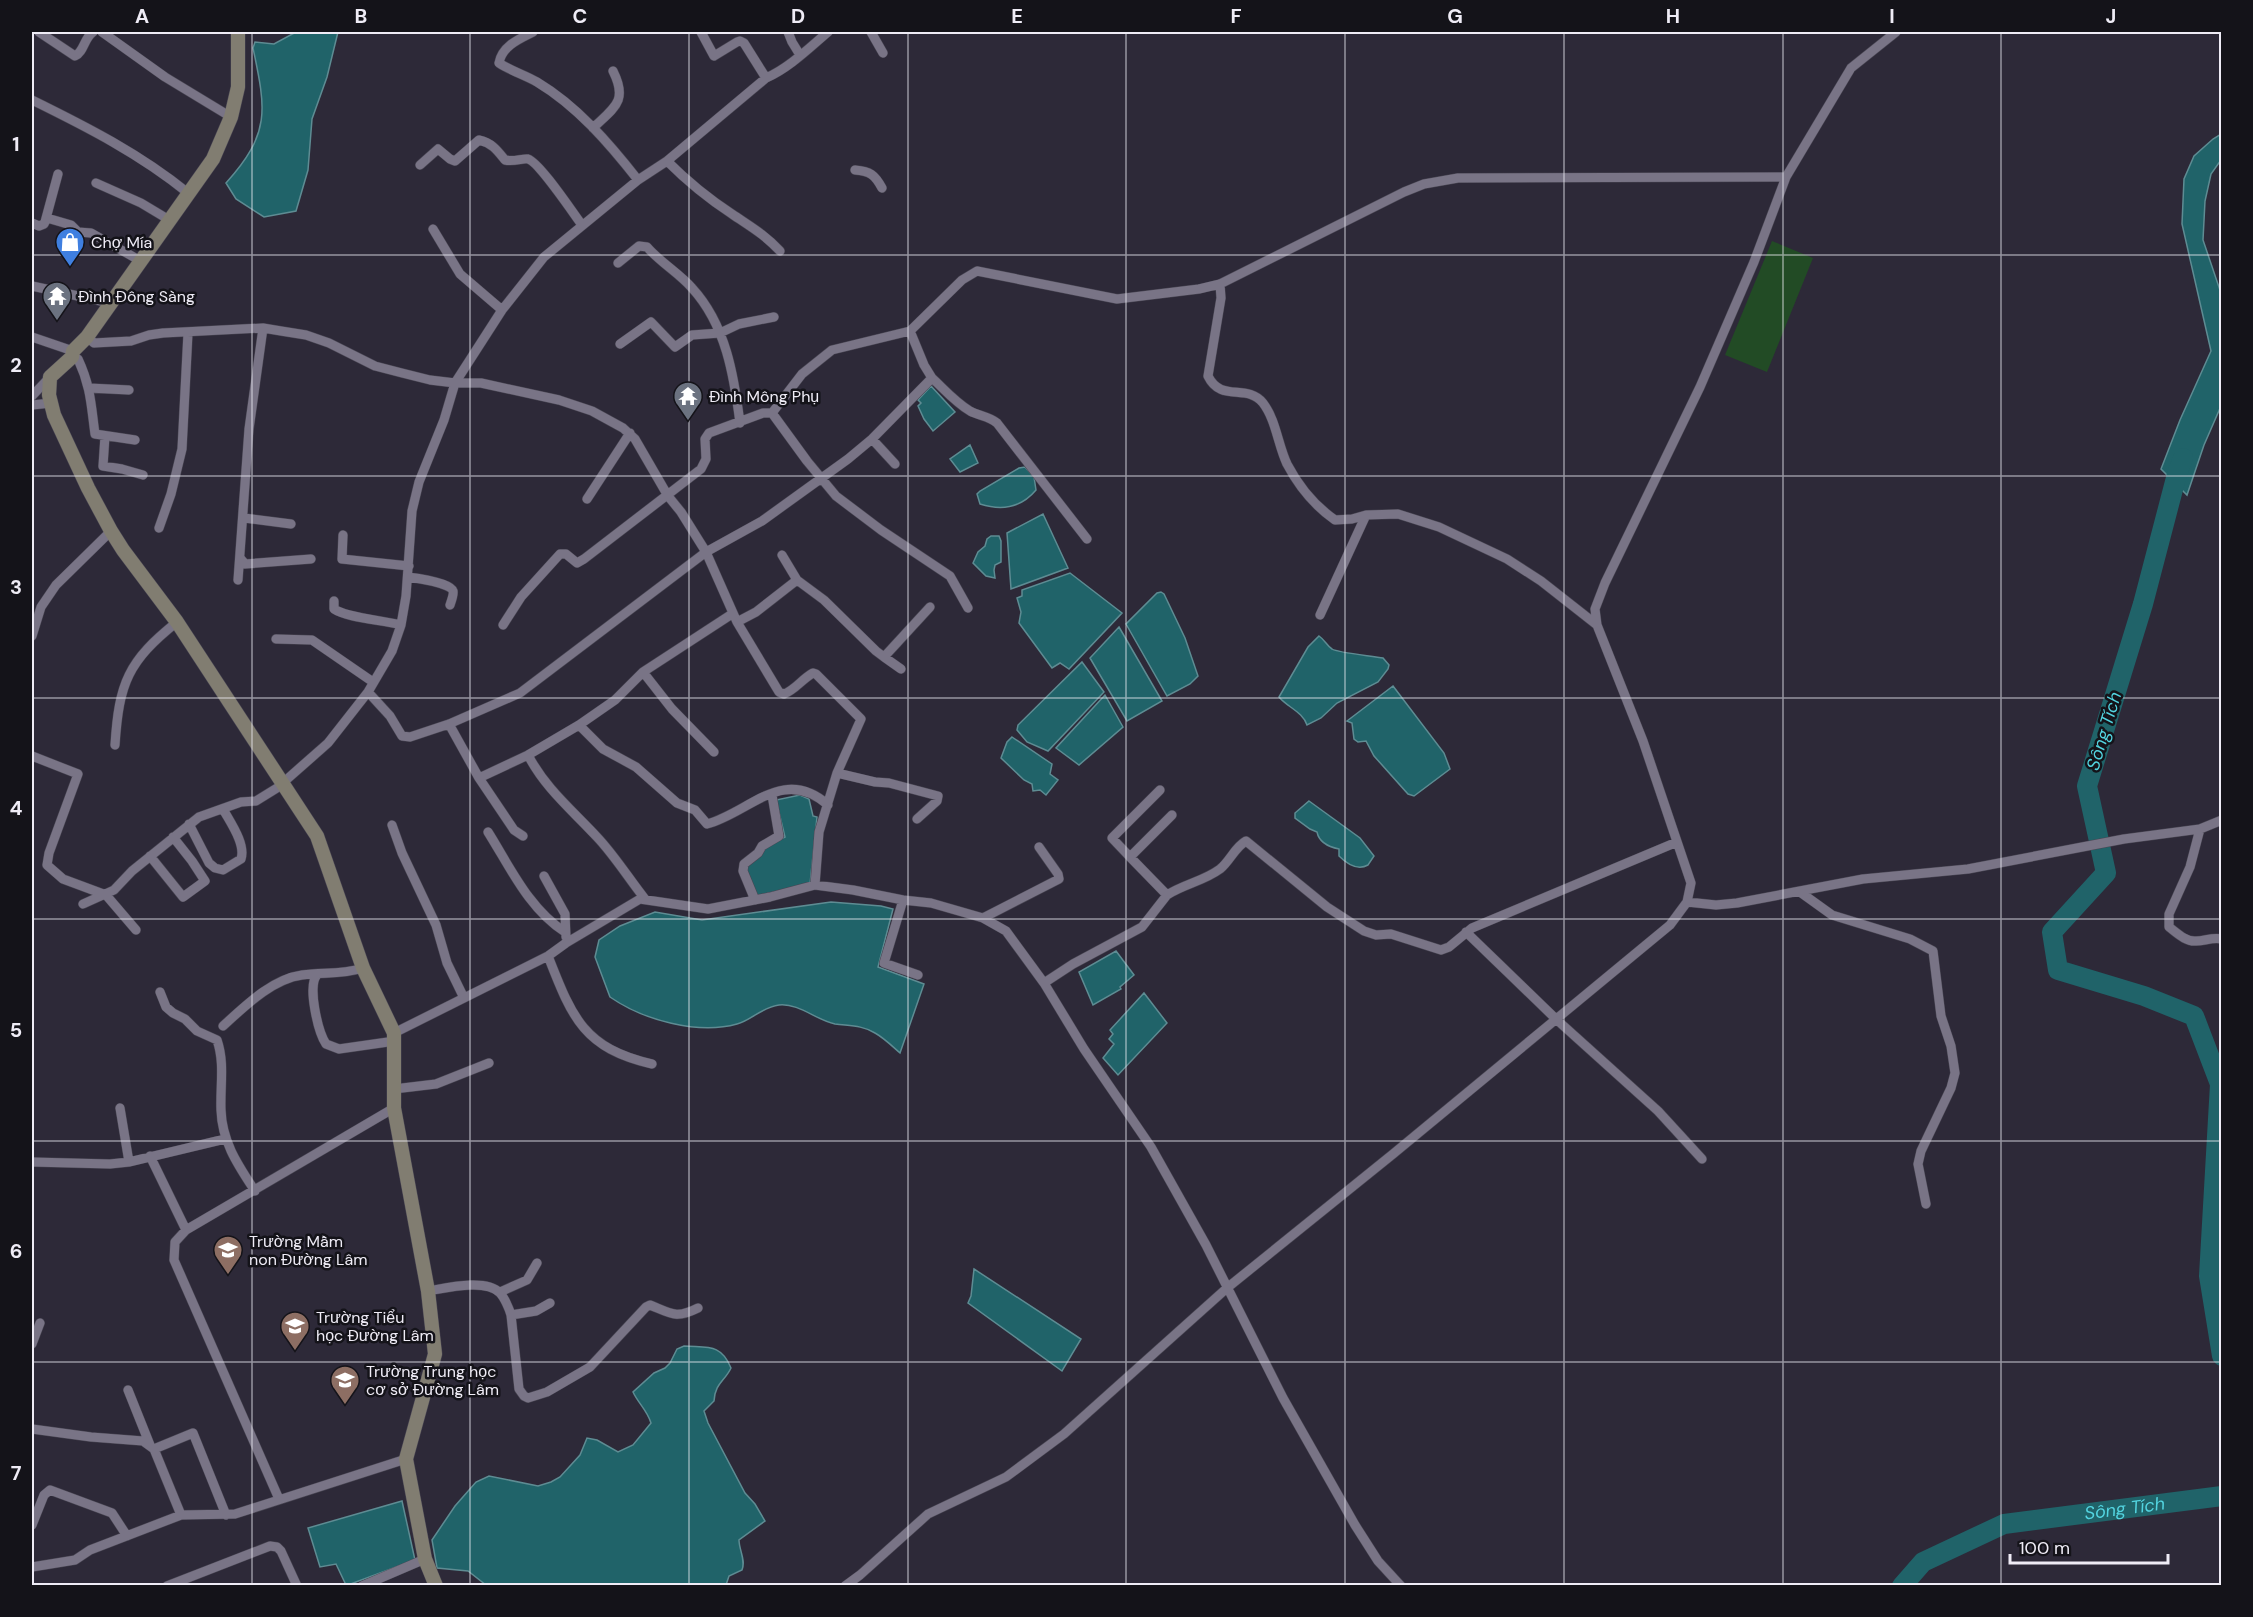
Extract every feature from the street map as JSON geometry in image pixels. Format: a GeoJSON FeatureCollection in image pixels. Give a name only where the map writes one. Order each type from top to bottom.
{"type":"FeatureCollection","features":[{"type":"Feature","properties":{"kind":"street"},"geometry":{"type":"LineString","coordinates":[[39,32],[75,56],[79,54],[87,37],[93,32]]}},
{"type":"Feature","properties":{"kind":"street"},"geometry":{"type":"LineString","coordinates":[[102,32],[165,77],[231,117]]}},
{"type":"Feature","properties":{"kind":"street"},"geometry":{"type":"LineString","coordinates":[[32,396],[87,337],[139,260],[171,220],[213,159],[231,117],[238,87],[238,32]]}},
{"type":"Feature","properties":{"kind":"street"},"geometry":{"type":"LineString","coordinates":[[533,32],[516,40],[506,49],[499,63],[548,90],[611,146],[638,180]]}},
{"type":"Feature","properties":{"kind":"street"},"geometry":{"type":"LineString","coordinates":[[701,32],[716,59],[742,41],[766,78]]}},
{"type":"Feature","properties":{"kind":"street"},"geometry":{"type":"LineString","coordinates":[[788,32],[800,56]]}},
{"type":"Feature","properties":{"kind":"street"},"geometry":{"type":"LineString","coordinates":[[83,904],[114,890],[150,856],[199,817],[241,802],[256,801],[277,788],[320,753],[368,692],[392,651],[401,625],[408,577],[414,502],[455,383],[502,310],[544,257],[638,180],[667,161],[766,78],[800,56],[828,32]]}},
{"type":"Feature","properties":{"kind":"street"},"geometry":{"type":"LineString","coordinates":[[871,32],[883,53]]}},
{"type":"Feature","properties":{"kind":"street"},"geometry":{"type":"LineString","coordinates":[[845,1586],[928,1514],[1006,1478],[1064,1434],[1227,1288],[1557,1020],[1670,925],[1687,902],[1691,883],[1642,741],[1597,625],[1595,609],[1701,387],[1754,262],[1786,177],[1851,68],[1896,32]]}},
{"type":"Feature","properties":{"kind":"street"},"geometry":{"type":"LineString","coordinates":[[592,128],[612,110],[620,94],[621,86],[613,71]]}},
{"type":"Feature","properties":{"kind":"street"},"geometry":{"type":"LineString","coordinates":[[32,100],[134,153],[189,193]]}},
{"type":"Feature","properties":{"kind":"street"},"geometry":{"type":"LineString","coordinates":[[420,165],[438,149],[455,161],[479,140],[486,142],[494,145],[505,160],[514,162],[524,159],[531,160],[582,225]]}},
{"type":"Feature","properties":{"kind":"street"},"geometry":{"type":"LineString","coordinates":[[667,161],[682,176],[732,214],[764,234],[780,251]]}},
{"type":"Feature","properties":{"kind":"street"},"geometry":{"type":"LineString","coordinates":[[855,170],[868,171],[878,179],[882,188]]}},
{"type":"Feature","properties":{"kind":"street"},"geometry":{"type":"LineString","coordinates":[[45,222],[58,174]]}},
{"type":"Feature","properties":{"kind":"street"},"geometry":{"type":"LineString","coordinates":[[772,413],[802,374],[832,350],[910,331],[962,280],[977,271],[1117,299],[1199,289],[1220,284],[1404,192],[1458,178],[1786,177]]}},
{"type":"Feature","properties":{"kind":"street"},"geometry":{"type":"LineString","coordinates":[[96,183],[141,203],[171,220]]}},
{"type":"Feature","properties":{"kind":"street"},"geometry":{"type":"LineString","coordinates":[[32,223],[39,226],[47,219],[71,225],[78,232],[91,233],[139,260]]}},
{"type":"Feature","properties":{"kind":"street"},"geometry":{"type":"LineString","coordinates":[[433,229],[460,274],[502,310]]}},
{"type":"Feature","properties":{"kind":"street"},"geometry":{"type":"LineString","coordinates":[[618,263],[639,246],[647,248],[693,288],[708,308],[720,333],[735,379],[740,423]]}},
{"type":"Feature","properties":{"kind":"street"},"geometry":{"type":"LineString","coordinates":[[1220,284],[1221,298],[1208,369],[1211,381],[1221,390],[1245,393],[1262,401],[1268,410],[1287,464],[1314,502],[1328,515],[1341,520],[1366,515],[1398,514],[1414,518],[1481,546],[1541,581],[1597,625]]}},
{"type":"Feature","properties":{"kind":"street"},"geometry":{"type":"LineString","coordinates":[[32,286],[110,303]]}},
{"type":"Feature","properties":{"kind":"street"},"geometry":{"type":"LineString","coordinates":[[620,344],[651,322],[675,347],[692,335],[720,333],[739,324],[774,316]]}},
{"type":"Feature","properties":{"kind":"street"},"geometry":{"type":"LineString","coordinates":[[87,337],[94,343],[115,343],[132,341],[149,335],[263,328],[314,338],[375,366],[430,380],[481,383],[559,400],[592,411],[630,433],[668,496],[706,552],[734,618],[779,692],[784,694],[789,692],[813,673],[861,719],[837,773],[819,832],[815,885]]}},
{"type":"Feature","properties":{"kind":"street"},"geometry":{"type":"LineString","coordinates":[[238,580],[249,429],[263,328]]}},
{"type":"Feature","properties":{"kind":"street"},"geometry":{"type":"LineString","coordinates":[[910,331],[932,378],[957,403],[971,412],[992,418],[997,423],[1087,539]]}},
{"type":"Feature","properties":{"kind":"street"},"geometry":{"type":"LineString","coordinates":[[159,528],[171,494],[182,449],[188,333]]}},
{"type":"Feature","properties":{"kind":"street"},"geometry":{"type":"LineString","coordinates":[[32,338],[73,354],[78,359],[93,406],[94,433],[135,440]]}},
{"type":"Feature","properties":{"kind":"street"},"geometry":{"type":"LineString","coordinates":[[50,377],[49,395],[65,441],[111,531],[177,622],[317,836],[363,968],[394,1037],[394,1108],[428,1291],[435,1354],[406,1459],[425,1559],[436,1586]]}},
{"type":"Feature","properties":{"kind":"street"},"geometry":{"type":"LineString","coordinates":[[368,692],[390,716],[402,736],[410,737],[449,724],[520,693],[706,552],[762,521],[807,490],[872,440],[932,378]]}},
{"type":"Feature","properties":{"kind":"street"},"geometry":{"type":"LineString","coordinates":[[89,388],[129,390]]}},
{"type":"Feature","properties":{"kind":"street"},"geometry":{"type":"LineString","coordinates":[[32,405],[51,403]]}},
{"type":"Feature","properties":{"kind":"street"},"geometry":{"type":"LineString","coordinates":[[503,625],[521,597],[560,554],[566,554],[575,562],[579,562],[668,496],[704,465],[706,436],[763,413],[772,413]]}},
{"type":"Feature","properties":{"kind":"street"},"geometry":{"type":"LineString","coordinates":[[772,413],[821,478],[849,507],[950,576],[968,608]]}},
{"type":"Feature","properties":{"kind":"street"},"geometry":{"type":"LineString","coordinates":[[586,499],[630,433]]}},
{"type":"Feature","properties":{"kind":"street"},"geometry":{"type":"LineString","coordinates":[[105,436],[103,466],[122,468],[143,475]]}},
{"type":"Feature","properties":{"kind":"street"},"geometry":{"type":"LineString","coordinates":[[872,440],[895,464]]}},
{"type":"Feature","properties":{"kind":"street"},"geometry":{"type":"LineString","coordinates":[[1320,615],[1366,515]]}},
{"type":"Feature","properties":{"kind":"street"},"geometry":{"type":"LineString","coordinates":[[244,518],[291,524]]}},
{"type":"Feature","properties":{"kind":"street"},"geometry":{"type":"LineString","coordinates":[[32,636],[41,607],[56,585],[111,531]]}},
{"type":"Feature","properties":{"kind":"street"},"geometry":{"type":"LineString","coordinates":[[343,535],[342,559],[345,561],[409,566]]}},
{"type":"Feature","properties":{"kind":"street"},"geometry":{"type":"LineString","coordinates":[[782,555],[797,580],[824,600],[876,651],[901,669]]}},
{"type":"Feature","properties":{"kind":"street"},"geometry":{"type":"LineString","coordinates":[[240,558],[245,564],[311,559]]}},
{"type":"Feature","properties":{"kind":"street"},"geometry":{"type":"LineString","coordinates":[[408,577],[437,582],[452,588],[450,605]]}},
{"type":"Feature","properties":{"kind":"street"},"geometry":{"type":"LineString","coordinates":[[479,778],[528,755],[579,725],[615,700],[643,672],[734,618],[756,612],[797,580]]}},
{"type":"Feature","properties":{"kind":"street"},"geometry":{"type":"LineString","coordinates":[[334,602],[334,609],[341,614],[401,625]]}},
{"type":"Feature","properties":{"kind":"street"},"geometry":{"type":"LineString","coordinates":[[884,657],[930,607]]}},
{"type":"Feature","properties":{"kind":"street"},"geometry":{"type":"LineString","coordinates":[[115,745],[117,714],[127,675],[152,642],[177,622]]}},
{"type":"Feature","properties":{"kind":"street"},"geometry":{"type":"LineString","coordinates":[[276,639],[312,640],[373,682]]}},
{"type":"Feature","properties":{"kind":"street"},"geometry":{"type":"LineString","coordinates":[[643,672],[672,709],[714,752]]}},
{"type":"Feature","properties":{"kind":"street"},"geometry":{"type":"LineString","coordinates":[[449,724],[479,778],[514,830],[523,837]]}},
{"type":"Feature","properties":{"kind":"street"},"geometry":{"type":"LineString","coordinates":[[579,725],[603,749],[636,767],[677,803],[694,810],[706,824],[718,821],[763,796],[790,789],[805,790],[816,794],[828,805]]}},
{"type":"Feature","properties":{"kind":"street"},"geometry":{"type":"LineString","coordinates":[[528,755],[537,773],[597,837],[645,899]]}},
{"type":"Feature","properties":{"kind":"street"},"geometry":{"type":"LineString","coordinates":[[32,756],[78,774],[49,853],[47,865],[63,879],[106,895],[136,930]]}},
{"type":"Feature","properties":{"kind":"street"},"geometry":{"type":"LineString","coordinates":[[837,773],[938,796],[937,801],[917,819]]}},
{"type":"Feature","properties":{"kind":"street"},"geometry":{"type":"LineString","coordinates":[[1160,790],[1112,838],[1167,895]]}},
{"type":"Feature","properties":{"kind":"street"},"geometry":{"type":"LineString","coordinates":[[755,900],[743,871],[744,864],[758,853],[762,846],[779,836],[772,795]]}},
{"type":"Feature","properties":{"kind":"street"},"geometry":{"type":"LineString","coordinates":[[189,824],[209,863],[223,870],[241,859],[243,854],[223,808]]}},
{"type":"Feature","properties":{"kind":"street"},"geometry":{"type":"LineString","coordinates":[[1130,857],[1172,815]]}},
{"type":"Feature","properties":{"kind":"street"},"geometry":{"type":"LineString","coordinates":[[1687,902],[1737,903],[1863,879],[1968,869],[2071,849],[2200,829],[2222,820]]}},
{"type":"Feature","properties":{"kind":"street"},"geometry":{"type":"LineString","coordinates":[[392,825],[402,853],[436,925],[447,963],[464,998]]}},
{"type":"Feature","properties":{"kind":"street"},"geometry":{"type":"LineString","coordinates":[[2200,829],[2190,867],[2169,914],[2169,927],[2187,940],[2222,939]]}},
{"type":"Feature","properties":{"kind":"street"},"geometry":{"type":"LineString","coordinates":[[488,832],[537,908],[549,922],[565,932]]}},
{"type":"Feature","properties":{"kind":"street"},"geometry":{"type":"LineString","coordinates":[[150,856],[183,897],[205,881],[173,837]]}},
{"type":"Feature","properties":{"kind":"street"},"geometry":{"type":"LineString","coordinates":[[1044,983],[1089,954],[1142,927],[1167,895],[1221,868],[1232,857],[1236,849],[1246,841],[1327,907],[1365,931],[1391,934],[1441,950],[1449,947],[1466,932],[1677,842]]}},
{"type":"Feature","properties":{"kind":"street"},"geometry":{"type":"LineString","coordinates":[[983,918],[1059,879],[1058,874],[1039,847]]}},
{"type":"Feature","properties":{"kind":"street"},"geometry":{"type":"LineString","coordinates":[[544,876],[565,914],[566,943]]}},
{"type":"Feature","properties":{"kind":"street"},"geometry":{"type":"LineString","coordinates":[[317,975],[313,979],[312,986],[319,1028],[326,1044],[339,1048],[394,1037],[464,998],[548,956],[633,902],[645,899],[708,909],[815,885],[931,903],[983,918],[1006,931],[1044,983],[1084,1049],[1151,1147],[1206,1245],[1283,1398],[1355,1525],[1378,1562],[1401,1586]]}},
{"type":"Feature","properties":{"kind":"street"},"geometry":{"type":"LineString","coordinates":[[1800,892],[1832,915],[1910,939],[1933,951],[1941,1016],[1951,1046],[1954,1073],[1951,1088],[1925,1142],[1918,1164],[1926,1204]]}},
{"type":"Feature","properties":{"kind":"street"},"geometry":{"type":"LineString","coordinates":[[903,900],[884,963],[918,975]]}},
{"type":"Feature","properties":{"kind":"street"},"geometry":{"type":"LineString","coordinates":[[1466,932],[1557,1020],[1658,1111],[1702,1159]]}},
{"type":"Feature","properties":{"kind":"street"},"geometry":{"type":"LineString","coordinates":[[548,956],[568,1006],[584,1029],[613,1050],[652,1064]]}},
{"type":"Feature","properties":{"kind":"street"},"geometry":{"type":"LineString","coordinates":[[224,1026],[278,983],[303,975],[334,975],[363,968]]}},
{"type":"Feature","properties":{"kind":"street"},"geometry":{"type":"LineString","coordinates":[[160,992],[166,1007],[173,1013],[185,1019],[197,1031],[217,1040],[222,1054],[221,1112],[225,1138],[235,1160],[255,1191]]}},
{"type":"Feature","properties":{"kind":"street"},"geometry":{"type":"LineString","coordinates":[[394,1089],[436,1084],[489,1063]]}},
{"type":"Feature","properties":{"kind":"street"},"geometry":{"type":"LineString","coordinates":[[120,1108],[129,1162]]}},
{"type":"Feature","properties":{"kind":"street"},"geometry":{"type":"LineString","coordinates":[[279,1499],[174,1260],[175,1242],[186,1230],[394,1108]]}},
{"type":"Feature","properties":{"kind":"street"},"geometry":{"type":"LineString","coordinates":[[32,1162],[90,1164],[129,1162],[225,1138]]}},
{"type":"Feature","properties":{"kind":"street"},"geometry":{"type":"LineString","coordinates":[[150,1156],[186,1230]]}},
{"type":"Feature","properties":{"kind":"street"},"geometry":{"type":"LineString","coordinates":[[500,1292],[526,1280],[537,1263]]}},
{"type":"Feature","properties":{"kind":"street"},"geometry":{"type":"LineString","coordinates":[[428,1291],[470,1285],[490,1287],[500,1292],[511,1315],[519,1389],[528,1398],[547,1392],[591,1367],[645,1307],[650,1305],[672,1316],[685,1314],[698,1308]]}},
{"type":"Feature","properties":{"kind":"street"},"geometry":{"type":"LineString","coordinates":[[511,1315],[536,1311],[550,1303]]}},
{"type":"Feature","properties":{"kind":"street"},"geometry":{"type":"LineString","coordinates":[[32,1344],[40,1323]]}},
{"type":"Feature","properties":{"kind":"street"},"geometry":{"type":"LineString","coordinates":[[128,1390],[181,1515]]}},
{"type":"Feature","properties":{"kind":"street"},"geometry":{"type":"LineString","coordinates":[[32,1429],[143,1441],[152,1447]]}},
{"type":"Feature","properties":{"kind":"street"},"geometry":{"type":"LineString","coordinates":[[152,1447],[193,1433],[226,1515]]}},
{"type":"Feature","properties":{"kind":"street"},"geometry":{"type":"LineString","coordinates":[[32,1568],[75,1560],[90,1550],[181,1515],[235,1514],[406,1459]]}},
{"type":"Feature","properties":{"kind":"street"},"geometry":{"type":"LineString","coordinates":[[32,1525],[44,1495],[50,1490],[112,1513],[127,1536]]}},
{"type":"Feature","properties":{"kind":"street"},"geometry":{"type":"LineString","coordinates":[[167,1586],[270,1546],[277,1546],[281,1551],[297,1586]]}},
{"type":"Feature","properties":{"kind":"street"},"geometry":{"type":"LineString","coordinates":[[363,1586],[425,1559]]}},
{"type":"Feature","properties":{"kind":"shaded area"},"geometry":{"type":"Polygon","coordinates":[[[296,32],[338,32],[327,77],[312,119],[308,170],[296,211],[264,217],[236,199],[226,183],[251,150],[258,135],[262,105],[253,48],[255,42],[274,44],[296,32]]]}},
{"type":"Feature","properties":{"kind":"shaded area"},"geometry":{"type":"Polygon","coordinates":[[[2221,134],[2221,160],[2211,174],[2205,201],[2203,240],[2221,293],[2221,406],[2204,445],[2187,495],[2161,469],[2211,351],[2182,224],[2184,179],[2194,156],[2221,134]]]}},
{"type":"Feature","properties":{"kind":"shaded area"},"geometry":{"type":"Polygon","coordinates":[[[1772,241],[1813,258],[1767,372],[1725,355],[1772,241]]]}},
{"type":"Feature","properties":{"kind":"shaded area"},"geometry":{"type":"Polygon","coordinates":[[[931,386],[955,412],[933,431],[918,406],[921,403],[918,400],[931,386]]]}},
{"type":"Feature","properties":{"kind":"shaded area"},"geometry":{"type":"Polygon","coordinates":[[[970,445],[978,463],[960,472],[950,459],[970,445]]]}},
{"type":"Feature","properties":{"kind":"shaded area"},"geometry":{"type":"Polygon","coordinates":[[[1025,467],[1034,477],[1036,490],[1024,501],[1003,507],[980,504],[977,494],[980,491],[1019,468],[1025,467]]]}},
{"type":"Feature","properties":{"kind":"shaded area"},"geometry":{"type":"Polygon","coordinates":[[[1043,514],[1068,568],[1011,589],[1007,533],[1043,514]]]}},
{"type":"Feature","properties":{"kind":"shaded area"},"geometry":{"type":"Polygon","coordinates":[[[991,536],[999,536],[1001,541],[1001,562],[995,565],[995,578],[986,576],[973,563],[978,552],[991,536]]]}},
{"type":"Feature","properties":{"kind":"shaded area"},"geometry":{"type":"Polygon","coordinates":[[[1070,573],[1122,613],[1069,669],[1060,663],[1052,668],[1019,623],[1021,612],[1017,598],[1022,596],[1022,590],[1070,573]]]}},
{"type":"Feature","properties":{"kind":"shaded area"},"geometry":{"type":"Polygon","coordinates":[[[1161,592],[1185,638],[1198,676],[1190,684],[1167,696],[1126,624],[1157,593],[1161,592]]]}},
{"type":"Feature","properties":{"kind":"shaded area"},"geometry":{"type":"Polygon","coordinates":[[[1119,627],[1162,701],[1127,721],[1090,658],[1119,627]]]}},
{"type":"Feature","properties":{"kind":"shaded area"},"geometry":{"type":"Polygon","coordinates":[[[1319,636],[1332,649],[1383,658],[1389,665],[1378,682],[1337,703],[1321,718],[1307,725],[1298,713],[1279,697],[1308,647],[1319,636]]]}},
{"type":"Feature","properties":{"kind":"shaded area"},"geometry":{"type":"Polygon","coordinates":[[[1082,662],[1104,692],[1048,751],[1027,742],[1017,730],[1018,725],[1082,662]]]}},
{"type":"Feature","properties":{"kind":"shaded area"},"geometry":{"type":"Polygon","coordinates":[[[1393,686],[1444,753],[1450,769],[1414,796],[1408,794],[1374,756],[1366,741],[1358,742],[1354,739],[1352,723],[1347,721],[1393,686]]]}},
{"type":"Feature","properties":{"kind":"shaded area"},"geometry":{"type":"Polygon","coordinates":[[[1105,695],[1123,727],[1079,765],[1056,748],[1105,695]]]}},
{"type":"Feature","properties":{"kind":"shaded area"},"geometry":{"type":"Polygon","coordinates":[[[1012,737],[1052,764],[1050,774],[1058,780],[1046,795],[1040,790],[1033,791],[1032,784],[1024,780],[1001,758],[1007,742],[1012,737]]]}},
{"type":"Feature","properties":{"kind":"shaded area"},"geometry":{"type":"Polygon","coordinates":[[[800,795],[809,799],[813,816],[817,817],[810,884],[757,896],[745,867],[763,848],[785,837],[776,800],[800,795]]]}},
{"type":"Feature","properties":{"kind":"shaded area"},"geometry":{"type":"Polygon","coordinates":[[[1309,801],[1360,838],[1374,856],[1368,865],[1356,867],[1349,864],[1339,856],[1339,849],[1325,844],[1317,832],[1295,818],[1295,813],[1309,801]]]}},
{"type":"Feature","properties":{"kind":"shaded area"},"geometry":{"type":"Polygon","coordinates":[[[831,902],[893,909],[878,967],[924,984],[900,1053],[870,1030],[828,1022],[786,1005],[773,1006],[742,1022],[722,1027],[688,1026],[654,1019],[610,997],[595,957],[599,940],[620,926],[655,912],[702,920],[831,902]]]}},
{"type":"Feature","properties":{"kind":"shaded area"},"geometry":{"type":"Polygon","coordinates":[[[1116,951],[1134,975],[1120,987],[1121,989],[1093,1005],[1079,972],[1116,951]]]}},
{"type":"Feature","properties":{"kind":"shaded area"},"geometry":{"type":"Polygon","coordinates":[[[1144,993],[1167,1023],[1118,1075],[1103,1058],[1114,1044],[1109,1039],[1113,1034],[1110,1030],[1144,993]]]}},
{"type":"Feature","properties":{"kind":"shaded area"},"geometry":{"type":"Polygon","coordinates":[[[974,1269],[1081,1339],[1062,1371],[968,1303],[974,1269]]]}},
{"type":"Feature","properties":{"kind":"shaded area"},"geometry":{"type":"Polygon","coordinates":[[[684,1346],[712,1348],[723,1354],[731,1368],[718,1386],[714,1401],[704,1411],[745,1493],[765,1521],[739,1540],[742,1570],[729,1576],[726,1585],[486,1585],[468,1571],[437,1568],[432,1540],[455,1506],[476,1482],[489,1476],[538,1486],[560,1477],[580,1455],[587,1438],[597,1440],[618,1452],[633,1445],[651,1423],[633,1392],[654,1373],[665,1368],[677,1349],[684,1346]]]}},
{"type":"Feature","properties":{"kind":"shaded area"},"geometry":{"type":"Polygon","coordinates":[[[402,1501],[415,1560],[348,1585],[336,1564],[320,1567],[308,1528],[402,1501]]]}},
{"type":"Feature","properties":{"kind":"waterway","name":"Sông Tích"},"geometry":{"type":"LineString","coordinates":[[2183,458],[2143,604],[2087,786],[2106,873],[2052,932],[2058,970],[2144,996],[2194,1016],[2220,1084],[2209,1276],[2222,1356]]}},
{"type":"Feature","properties":{"kind":"waterway","name":"Sông Tích"},"geometry":{"type":"LineString","coordinates":[[1902,1586],[1923,1562],[2004,1524],[2222,1496]]}},
{"type":"Feature","properties":{"kind":"place","name":"Chợ Mía"},"geometry":{"type":"Point","coordinates":[70,268]}},
{"type":"Feature","properties":{"kind":"place","name":"Đình Đông Sàng"},"geometry":{"type":"Point","coordinates":[57,322]}},
{"type":"Feature","properties":{"kind":"place","name":"Đình Mông Phụ"},"geometry":{"type":"Point","coordinates":[688,422]}},
{"type":"Feature","properties":{"kind":"place","name":"Trường Mầm non Đường Lâm"},"geometry":{"type":"Point","coordinates":[228,1276]}},
{"type":"Feature","properties":{"kind":"place","name":"Trường Tiểu học Đường Lâm"},"geometry":{"type":"Point","coordinates":[295,1352]}},
{"type":"Feature","properties":{"kind":"place","name":"Trường Trung học cơ sở Đường Lâm"},"geometry":{"type":"Point","coordinates":[345,1406]}}]}
